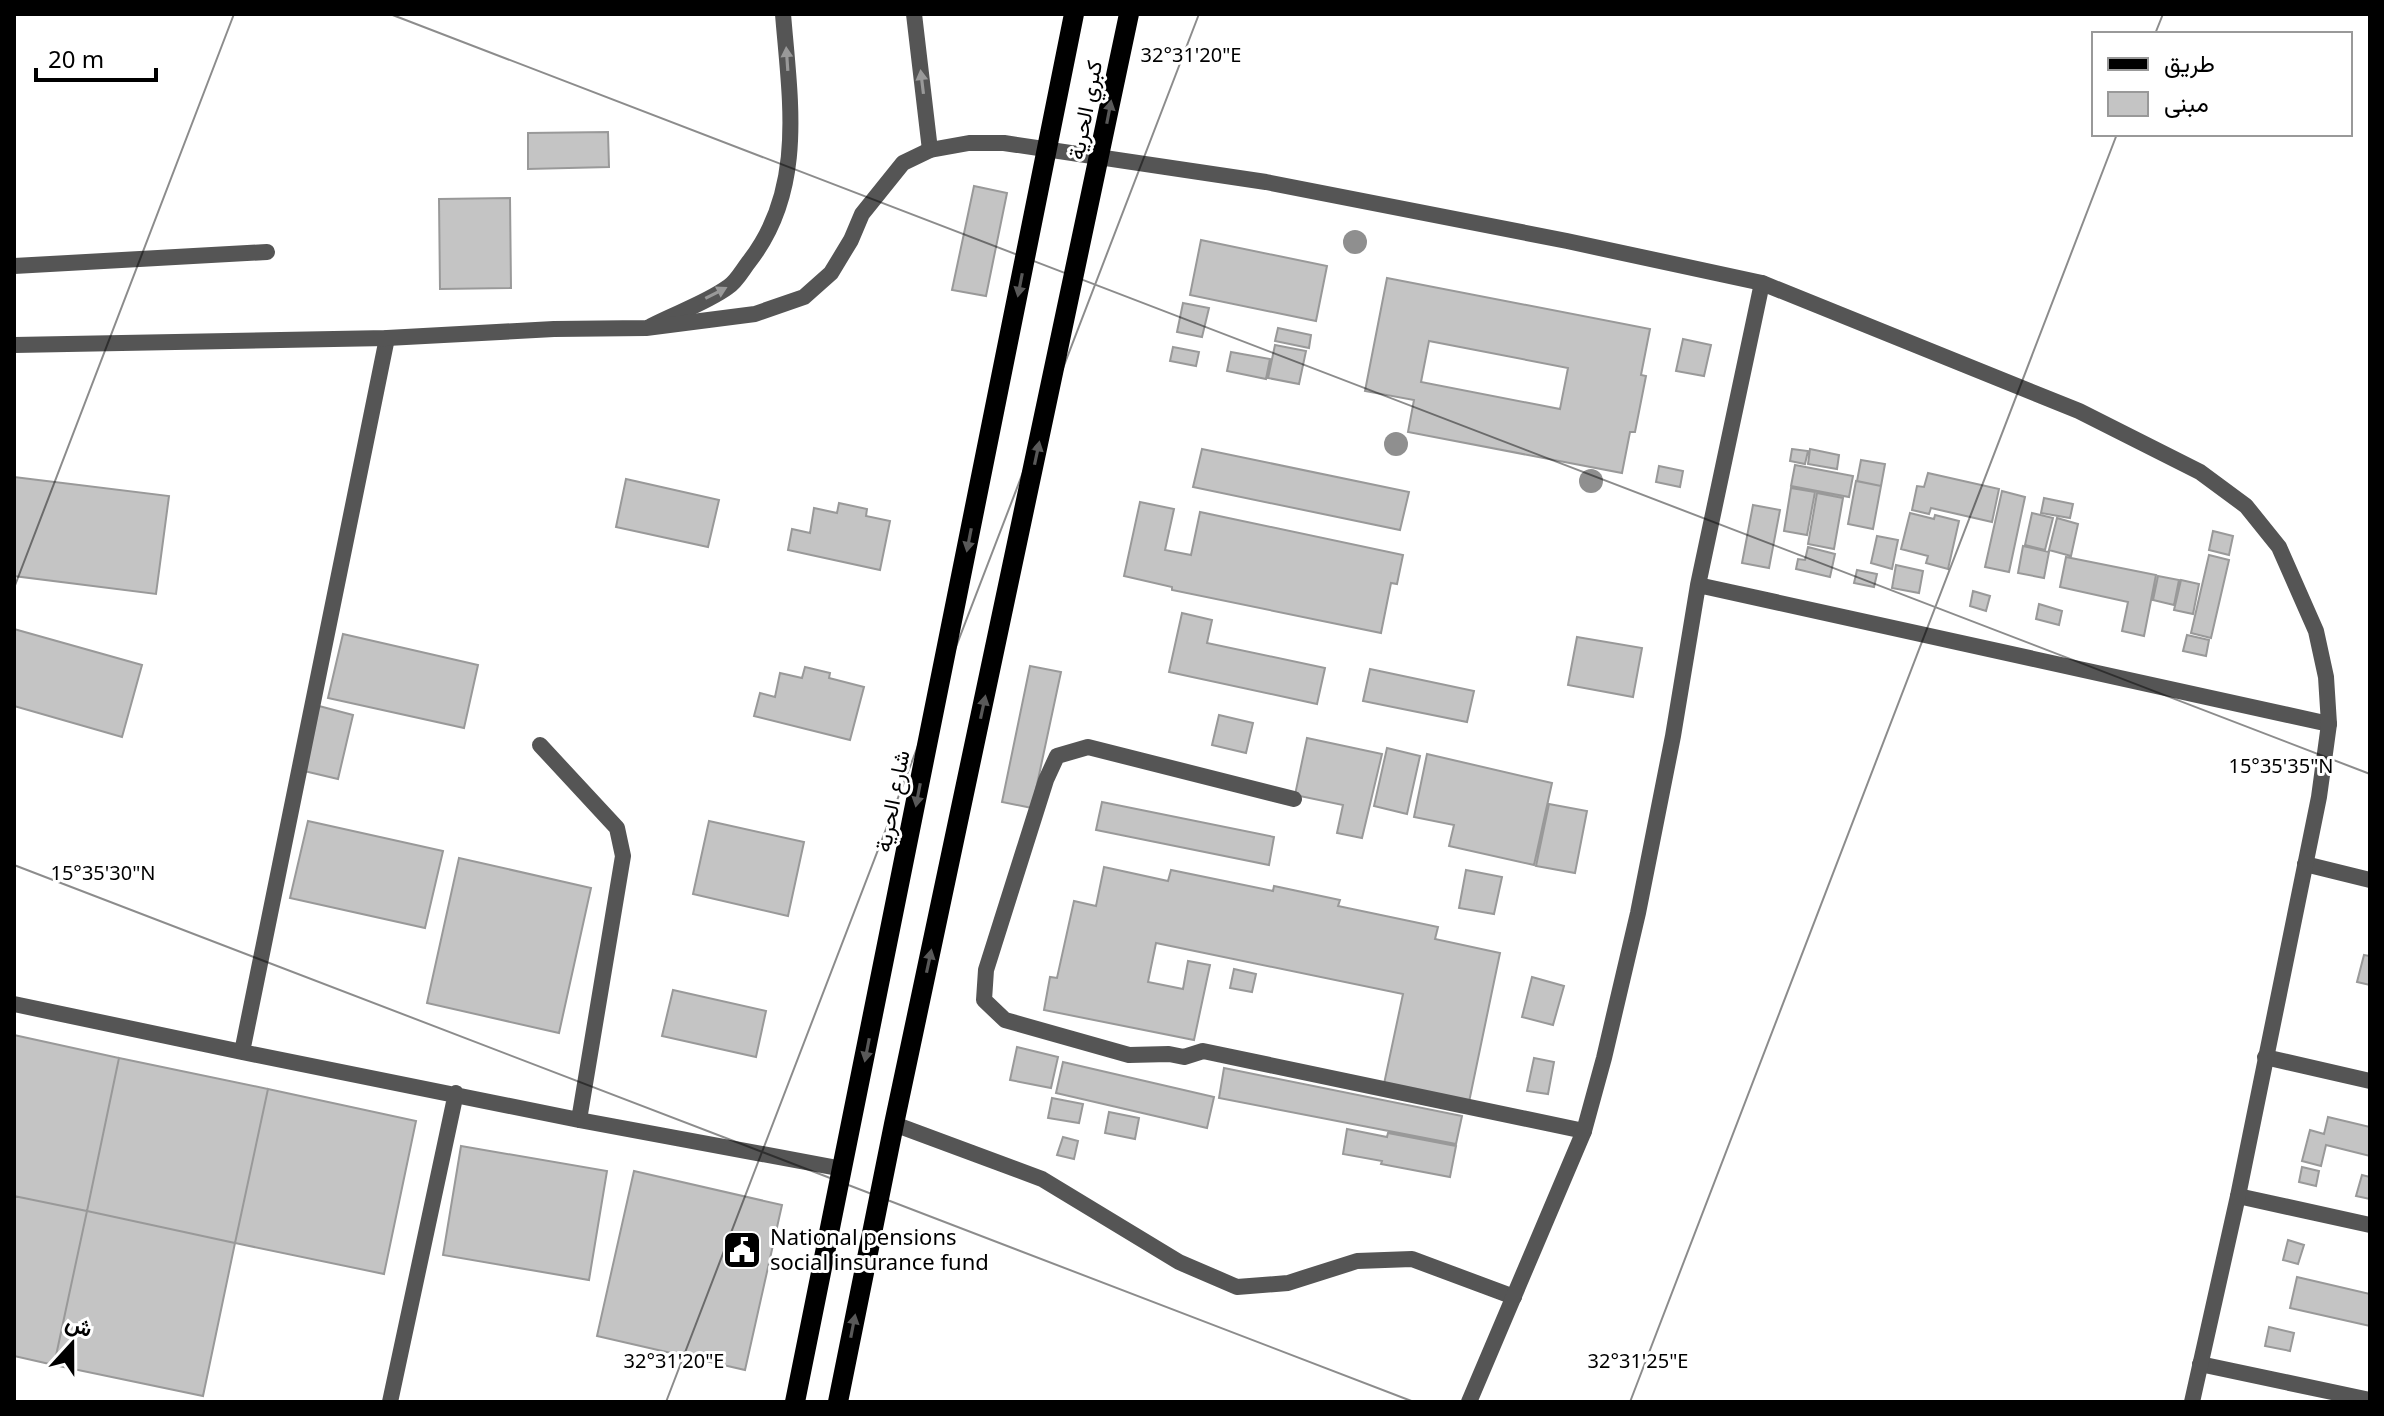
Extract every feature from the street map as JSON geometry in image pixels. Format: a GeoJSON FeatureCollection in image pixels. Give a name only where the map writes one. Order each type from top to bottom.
{"type":"FeatureCollection","features":[{"type":"Feature","properties":{"kind":"main road","name":"كبري الحرية"},"geometry":{"type":"LineString","coordinates":[[1035,208],[1074,14]]}},
{"type":"Feature","properties":{"kind":"main road","name":"كبري الحرية"},"geometry":{"type":"LineString","coordinates":[[894,1124],[1129,14]]}},
{"type":"Feature","properties":{"kind":"main road","name":"شارع الحرية"},"geometry":{"type":"LineString","coordinates":[[795,1402],[1035,208]]}},
{"type":"Feature","properties":{"kind":"main road"},"geometry":{"type":"LineString","coordinates":[[838,1402],[894,1124]]}},
{"type":"Feature","properties":{"kind":"street"},"geometry":{"type":"LineString","coordinates":[[646,328],[730,286],[764,243],[779,212],[788,168],[792,106],[783,14]]}},
{"type":"Feature","properties":{"kind":"street"},"geometry":{"type":"LineString","coordinates":[[914,14],[930,150]]}},
{"type":"Feature","properties":{"kind":"street"},"geometry":{"type":"LineString","coordinates":[[14,345],[387,338],[554,329],[646,328],[755,314],[804,297],[831,273],[862,214],[903,163],[930,150],[969,143],[1004,143],[1178,168],[1459,220],[1762,283],[2079,411],[2200,472],[2246,506],[2279,547],[2316,631],[2326,677],[2329,724],[2319,797],[2238,1196],[2192,1402]]}},
{"type":"Feature","properties":{"kind":"street"},"geometry":{"type":"LineString","coordinates":[[14,266],[267,252]]}},
{"type":"Feature","properties":{"kind":"street"},"geometry":{"type":"LineString","coordinates":[[1469,1402],[1584,1131],[1604,1058],[1638,913],[1673,736],[1698,585],[1762,283]]}},
{"type":"Feature","properties":{"kind":"street"},"geometry":{"type":"LineString","coordinates":[[242,1052],[387,338]]}},
{"type":"Feature","properties":{"kind":"street"},"geometry":{"type":"LineString","coordinates":[[1698,585],[2329,724]]}},
{"type":"Feature","properties":{"kind":"street"},"geometry":{"type":"LineString","coordinates":[[540,745],[617,828],[623,856],[579,1120]]}},
{"type":"Feature","properties":{"kind":"street"},"geometry":{"type":"LineString","coordinates":[[1294,799],[1088,747],[1057,756],[1046,780],[986,970],[984,1000],[1005,1020],[1129,1055],[1169,1054],[1184,1057],[1203,1051],[1584,1131]]}},
{"type":"Feature","properties":{"kind":"street"},"geometry":{"type":"LineString","coordinates":[[2305,864],[2370,880]]}},
{"type":"Feature","properties":{"kind":"street"},"geometry":{"type":"LineString","coordinates":[[14,1004],[579,1120],[843,1169]]}},
{"type":"Feature","properties":{"kind":"street"},"geometry":{"type":"LineString","coordinates":[[2265,1057],[2370,1081]]}},
{"type":"Feature","properties":{"kind":"street"},"geometry":{"type":"LineString","coordinates":[[390,1402],[456,1093]]}},
{"type":"Feature","properties":{"kind":"street"},"geometry":{"type":"LineString","coordinates":[[894,1124],[1042,1179],[1179,1262],[1237,1287],[1288,1283],[1357,1261],[1412,1259],[1514,1297]]}},
{"type":"Feature","properties":{"kind":"street"},"geometry":{"type":"LineString","coordinates":[[2238,1196],[2370,1225]]}},
{"type":"Feature","properties":{"kind":"street"},"geometry":{"type":"LineString","coordinates":[[2200,1364],[2370,1400]]}},
{"type":"Feature","properties":{"kind":"building"},"geometry":{"type":"Polygon","coordinates":[[[608,132],[609,167],[528,169],[528,133],[608,132]]]}},
{"type":"Feature","properties":{"kind":"building"},"geometry":{"type":"Polygon","coordinates":[[[974,186],[1007,193],[986,296],[952,290],[974,186]]]}},
{"type":"Feature","properties":{"kind":"building"},"geometry":{"type":"Polygon","coordinates":[[[510,198],[511,288],[440,289],[439,199],[510,198]]]}},
{"type":"Feature","properties":{"kind":"building"},"geometry":{"type":"Polygon","coordinates":[[[1201,240],[1327,266],[1316,321],[1190,295],[1201,240]]]}},
{"type":"Feature","properties":{"kind":"building"},"geometry":{"type":"Polygon","coordinates":[[[1387,278],[1650,329],[1641,375],[1646,376],[1635,432],[1630,432],[1622,473],[1408,432],[1414,400],[1365,391],[1387,278]],[[1429,341],[1421,382],[1560,409],[1568,368],[1429,341]]]}},
{"type":"Feature","properties":{"kind":"building"},"geometry":{"type":"Polygon","coordinates":[[[1183,303],[1209,308],[1202,337],[1177,332],[1183,303]]]}},
{"type":"Feature","properties":{"kind":"building"},"geometry":{"type":"Polygon","coordinates":[[[1278,328],[1311,335],[1309,348],[1275,341],[1278,328]]]}},
{"type":"Feature","properties":{"kind":"building"},"geometry":{"type":"Polygon","coordinates":[[[1683,339],[1711,345],[1704,376],[1676,371],[1683,339]]]}},
{"type":"Feature","properties":{"kind":"building"},"geometry":{"type":"Polygon","coordinates":[[[1275,345],[1306,351],[1299,384],[1268,378],[1275,345]]]}},
{"type":"Feature","properties":{"kind":"building"},"geometry":{"type":"Polygon","coordinates":[[[1173,347],[1199,352],[1196,366],[1170,361],[1173,347]]]}},
{"type":"Feature","properties":{"kind":"building"},"geometry":{"type":"Polygon","coordinates":[[[1231,352],[1270,359],[1266,379],[1227,371],[1231,352]]]}},
{"type":"Feature","properties":{"kind":"building"},"geometry":{"type":"Polygon","coordinates":[[[1202,449],[1409,492],[1400,530],[1193,487],[1202,449]]]}},
{"type":"Feature","properties":{"kind":"building"},"geometry":{"type":"Polygon","coordinates":[[[1792,449],[1808,451],[1805,464],[1790,461],[1792,449]]]}},
{"type":"Feature","properties":{"kind":"building"},"geometry":{"type":"Polygon","coordinates":[[[1810,449],[1839,455],[1837,469],[1808,464],[1810,449]]]}},
{"type":"Feature","properties":{"kind":"building"},"geometry":{"type":"Polygon","coordinates":[[[1861,460],[1885,464],[1881,486],[1857,481],[1861,460]]]}},
{"type":"Feature","properties":{"kind":"building"},"geometry":{"type":"Polygon","coordinates":[[[1795,465],[1853,476],[1849,497],[1791,486],[1795,465]]]}},
{"type":"Feature","properties":{"kind":"building"},"geometry":{"type":"Polygon","coordinates":[[[1659,466],[1683,471],[1680,487],[1656,482],[1659,466]]]}},
{"type":"Feature","properties":{"kind":"building"},"geometry":{"type":"Polygon","coordinates":[[[1928,473],[1999,489],[1992,522],[1931,508],[1929,514],[1912,510],[1917,486],[1924,487],[1928,473]]]}},
{"type":"Feature","properties":{"kind":"building"},"geometry":{"type":"Polygon","coordinates":[[[14,477],[169,496],[156,594],[14,576],[14,477]]]}},
{"type":"Feature","properties":{"kind":"building"},"geometry":{"type":"Polygon","coordinates":[[[626,479],[719,500],[708,547],[616,527],[626,479]]]}},
{"type":"Feature","properties":{"kind":"building"},"geometry":{"type":"Polygon","coordinates":[[[1856,481],[1881,486],[1873,529],[1848,524],[1856,481]]]}},
{"type":"Feature","properties":{"kind":"building"},"geometry":{"type":"Polygon","coordinates":[[[1791,488],[1815,492],[1807,535],[1784,531],[1791,488]]]}},
{"type":"Feature","properties":{"kind":"building"},"geometry":{"type":"Polygon","coordinates":[[[2002,491],[2025,497],[2009,572],[1985,567],[2002,491]]]}},
{"type":"Feature","properties":{"kind":"building"},"geometry":{"type":"Polygon","coordinates":[[[1817,493],[1843,498],[1834,549],[1808,544],[1817,493]]]}},
{"type":"Feature","properties":{"kind":"building"},"geometry":{"type":"Polygon","coordinates":[[[2044,498],[2073,504],[2070,518],[2041,513],[2044,498]]]}},
{"type":"Feature","properties":{"kind":"building"},"geometry":{"type":"Polygon","coordinates":[[[1140,502],[1174,509],[1165,550],[1191,555],[1200,512],[1403,555],[1397,584],[1391,583],[1381,633],[1172,590],[1172,587],[1124,576],[1140,502]]]}},
{"type":"Feature","properties":{"kind":"building"},"geometry":{"type":"Polygon","coordinates":[[[839,503],[867,509],[866,516],[890,521],[880,570],[788,550],[792,529],[810,533],[814,508],[837,513],[839,503]]]}},
{"type":"Feature","properties":{"kind":"building"},"geometry":{"type":"Polygon","coordinates":[[[1753,505],[1780,510],[1769,568],[1742,563],[1753,505]]]}},
{"type":"Feature","properties":{"kind":"building"},"geometry":{"type":"Polygon","coordinates":[[[1910,513],[1959,521],[1948,569],[1926,563],[1928,556],[1901,549],[1910,513]]]}},
{"type":"Feature","properties":{"kind":"building"},"geometry":{"type":"Polygon","coordinates":[[[2032,513],[2053,518],[2045,550],[2025,545],[2032,513]]]}},
{"type":"Feature","properties":{"kind":"building"},"geometry":{"type":"Polygon","coordinates":[[[2057,518],[2078,524],[2071,556],[2049,550],[2057,518]]]}},
{"type":"Feature","properties":{"kind":"building"},"geometry":{"type":"Polygon","coordinates":[[[2213,531],[2233,536],[2229,555],[2209,550],[2213,531]]]}},
{"type":"Feature","properties":{"kind":"building"},"geometry":{"type":"Polygon","coordinates":[[[1877,536],[1898,540],[1892,569],[1871,563],[1877,536]]]}},
{"type":"Feature","properties":{"kind":"building"},"geometry":{"type":"Polygon","coordinates":[[[2023,546],[2049,552],[2044,578],[2018,573],[2023,546]]]}},
{"type":"Feature","properties":{"kind":"building"},"geometry":{"type":"Polygon","coordinates":[[[1808,547],[1835,554],[1830,577],[1796,569],[1798,559],[1805,560],[1808,547]]]}},
{"type":"Feature","properties":{"kind":"building"},"geometry":{"type":"Polygon","coordinates":[[[2209,555],[2229,560],[2211,638],[2191,633],[2209,555]]]}},
{"type":"Feature","properties":{"kind":"building"},"geometry":{"type":"Polygon","coordinates":[[[2066,557],[2156,575],[2144,636],[2122,631],[2128,602],[2060,587],[2066,557]]]}},
{"type":"Feature","properties":{"kind":"building"},"geometry":{"type":"Polygon","coordinates":[[[1896,565],[1923,571],[1919,593],[1892,588],[1896,565]]]}},
{"type":"Feature","properties":{"kind":"building"},"geometry":{"type":"Polygon","coordinates":[[[1857,570],[1877,574],[1874,587],[1854,583],[1857,570]]]}},
{"type":"Feature","properties":{"kind":"building"},"geometry":{"type":"Polygon","coordinates":[[[2158,576],[2179,580],[2174,605],[2153,600],[2158,576]]]}},
{"type":"Feature","properties":{"kind":"building"},"geometry":{"type":"Polygon","coordinates":[[[2181,580],[2199,584],[2193,614],[2174,610],[2181,580]]]}},
{"type":"Feature","properties":{"kind":"building"},"geometry":{"type":"Polygon","coordinates":[[[1973,591],[1990,596],[1986,611],[1970,606],[1973,591]]]}},
{"type":"Feature","properties":{"kind":"building"},"geometry":{"type":"Polygon","coordinates":[[[2039,604],[2062,611],[2059,625],[2036,619],[2039,604]]]}},
{"type":"Feature","properties":{"kind":"building"},"geometry":{"type":"Polygon","coordinates":[[[1182,613],[1212,620],[1207,643],[1325,668],[1317,704],[1169,672],[1182,613]]]}},
{"type":"Feature","properties":{"kind":"building"},"geometry":{"type":"Polygon","coordinates":[[[14,629],[142,665],[122,737],[14,706],[14,629]]]}},
{"type":"Feature","properties":{"kind":"building"},"geometry":{"type":"Polygon","coordinates":[[[343,634],[478,665],[464,728],[328,698],[343,634]]]}},
{"type":"Feature","properties":{"kind":"building"},"geometry":{"type":"Polygon","coordinates":[[[2187,635],[2209,640],[2206,656],[2183,651],[2187,635]]]}},
{"type":"Feature","properties":{"kind":"building"},"geometry":{"type":"Polygon","coordinates":[[[1577,637],[1642,648],[1633,697],[1568,685],[1577,637]]]}},
{"type":"Feature","properties":{"kind":"building"},"geometry":{"type":"Polygon","coordinates":[[[1030,666],[1061,672],[1032,808],[1002,802],[1030,666]]]}},
{"type":"Feature","properties":{"kind":"building"},"geometry":{"type":"Polygon","coordinates":[[[805,667],[830,673],[829,678],[864,687],[850,740],[754,716],[760,693],[775,697],[780,673],[802,678],[805,667]]]}},
{"type":"Feature","properties":{"kind":"building"},"geometry":{"type":"Polygon","coordinates":[[[1370,669],[1474,691],[1467,722],[1363,701],[1370,669]]]}},
{"type":"Feature","properties":{"kind":"building"},"geometry":{"type":"Polygon","coordinates":[[[319,706],[353,715],[338,779],[304,771],[319,706]]]}},
{"type":"Feature","properties":{"kind":"building"},"geometry":{"type":"Polygon","coordinates":[[[1219,715],[1253,723],[1246,753],[1212,745],[1219,715]]]}},
{"type":"Feature","properties":{"kind":"building"},"geometry":{"type":"Polygon","coordinates":[[[1307,738],[1382,754],[1362,838],[1337,833],[1343,805],[1295,795],[1307,738]]]}},
{"type":"Feature","properties":{"kind":"building"},"geometry":{"type":"Polygon","coordinates":[[[1387,748],[1420,756],[1407,814],[1374,806],[1387,748]]]}},
{"type":"Feature","properties":{"kind":"building"},"geometry":{"type":"Polygon","coordinates":[[[1427,754],[1552,783],[1534,865],[1449,846],[1454,825],[1414,817],[1427,754]]]}},
{"type":"Feature","properties":{"kind":"building"},"geometry":{"type":"Polygon","coordinates":[[[1102,802],[1274,837],[1269,865],[1096,830],[1102,802]]]}},
{"type":"Feature","properties":{"kind":"building"},"geometry":{"type":"Polygon","coordinates":[[[1549,804],[1587,811],[1575,873],[1536,866],[1549,804]]]}},
{"type":"Feature","properties":{"kind":"building"},"geometry":{"type":"Polygon","coordinates":[[[308,821],[443,851],[425,928],[290,898],[308,821]]]}},
{"type":"Feature","properties":{"kind":"building"},"geometry":{"type":"Polygon","coordinates":[[[709,821],[804,842],[788,916],[693,894],[709,821]]]}},
{"type":"Feature","properties":{"kind":"building"},"geometry":{"type":"Polygon","coordinates":[[[459,858],[591,888],[559,1033],[427,1003],[459,858]]]}},
{"type":"Feature","properties":{"kind":"building"},"geometry":{"type":"Polygon","coordinates":[[[1104,867],[1168,881],[1171,870],[1273,891],[1274,886],[1340,900],[1338,906],[1438,927],[1435,939],[1500,953],[1469,1102],[1384,1084],[1403,994],[1156,943],[1148,982],[1183,989],[1188,961],[1210,965],[1194,1040],[1044,1010],[1050,977],[1057,978],[1074,901],[1096,906],[1104,867]]]}},
{"type":"Feature","properties":{"kind":"building"},"geometry":{"type":"Polygon","coordinates":[[[1466,870],[1502,877],[1494,914],[1459,908],[1466,870]]]}},
{"type":"Feature","properties":{"kind":"building"},"geometry":{"type":"Polygon","coordinates":[[[2364,955],[2370,956],[2370,985],[2357,982],[2364,955]]]}},
{"type":"Feature","properties":{"kind":"building"},"geometry":{"type":"Polygon","coordinates":[[[1234,969],[1256,974],[1252,992],[1230,988],[1234,969]]]}},
{"type":"Feature","properties":{"kind":"building"},"geometry":{"type":"Polygon","coordinates":[[[1532,977],[1564,986],[1553,1025],[1522,1017],[1532,977]]]}},
{"type":"Feature","properties":{"kind":"building"},"geometry":{"type":"Polygon","coordinates":[[[673,990],[766,1011],[756,1057],[662,1036],[673,990]]]}},
{"type":"Feature","properties":{"kind":"building"},"geometry":{"type":"Polygon","coordinates":[[[14,1035],[119,1058],[87,1211],[14,1196],[14,1035]]]}},
{"type":"Feature","properties":{"kind":"building"},"geometry":{"type":"Polygon","coordinates":[[[1017,1047],[1058,1057],[1051,1088],[1010,1080],[1017,1047]]]}},
{"type":"Feature","properties":{"kind":"building"},"geometry":{"type":"Polygon","coordinates":[[[119,1058],[268,1089],[235,1243],[87,1211],[119,1058]]]}},
{"type":"Feature","properties":{"kind":"building"},"geometry":{"type":"Polygon","coordinates":[[[1534,1058],[1554,1062],[1548,1094],[1527,1091],[1534,1058]]]}},
{"type":"Feature","properties":{"kind":"building"},"geometry":{"type":"Polygon","coordinates":[[[1063,1062],[1214,1097],[1207,1128],[1056,1093],[1063,1062]]]}},
{"type":"Feature","properties":{"kind":"building"},"geometry":{"type":"Polygon","coordinates":[[[1224,1068],[1462,1116],[1456,1144],[1219,1098],[1224,1068]]]}},
{"type":"Feature","properties":{"kind":"building"},"geometry":{"type":"Polygon","coordinates":[[[268,1089],[416,1121],[384,1274],[235,1243],[268,1089]]]}},
{"type":"Feature","properties":{"kind":"building"},"geometry":{"type":"Polygon","coordinates":[[[1052,1098],[1083,1104],[1079,1123],[1048,1118],[1052,1098]]]}},
{"type":"Feature","properties":{"kind":"building"},"geometry":{"type":"Polygon","coordinates":[[[1109,1112],[1139,1118],[1135,1139],[1105,1133],[1109,1112]]]}},
{"type":"Feature","properties":{"kind":"building"},"geometry":{"type":"Polygon","coordinates":[[[2328,1117],[2370,1127],[2370,1156],[2326,1145],[2321,1166],[2302,1161],[2310,1130],[2324,1134],[2328,1117]]]}},
{"type":"Feature","properties":{"kind":"building"},"geometry":{"type":"Polygon","coordinates":[[[1347,1129],[1456,1146],[1450,1177],[1343,1154],[1347,1129]]]}},
{"type":"Feature","properties":{"kind":"building"},"geometry":{"type":"Polygon","coordinates":[[[1063,1137],[1078,1141],[1074,1159],[1057,1155],[1063,1137]]]}},
{"type":"Feature","properties":{"kind":"building"},"geometry":{"type":"Polygon","coordinates":[[[461,1146],[607,1171],[589,1280],[443,1255],[461,1146]]]}},
{"type":"Feature","properties":{"kind":"building"},"geometry":{"type":"Polygon","coordinates":[[[2302,1167],[2319,1171],[2316,1186],[2299,1182],[2302,1167]]]}},
{"type":"Feature","properties":{"kind":"building"},"geometry":{"type":"Polygon","coordinates":[[[634,1171],[782,1205],[745,1370],[597,1336],[634,1171]]]}},
{"type":"Feature","properties":{"kind":"building"},"geometry":{"type":"Polygon","coordinates":[[[2362,1175],[2370,1177],[2370,1199],[2356,1196],[2362,1175]]]}},
{"type":"Feature","properties":{"kind":"building"},"geometry":{"type":"Polygon","coordinates":[[[14,1196],[87,1211],[54,1365],[14,1356],[14,1196]]]}},
{"type":"Feature","properties":{"kind":"building"},"geometry":{"type":"Polygon","coordinates":[[[87,1211],[235,1243],[203,1396],[54,1365],[87,1211]]]}},
{"type":"Feature","properties":{"kind":"building"},"geometry":{"type":"Polygon","coordinates":[[[2288,1240],[2304,1245],[2298,1264],[2283,1260],[2288,1240]]]}},
{"type":"Feature","properties":{"kind":"building"},"geometry":{"type":"Polygon","coordinates":[[[2297,1277],[2370,1294],[2370,1326],[2290,1308],[2297,1277]]]}},
{"type":"Feature","properties":{"kind":"building"},"geometry":{"type":"Polygon","coordinates":[[[2269,1327],[2294,1333],[2290,1351],[2265,1346],[2269,1327]]]}},
{"type":"Feature","properties":{"kind":"place","name":"National pensions social insurance fund"},"geometry":{"type":"Point","coordinates":[742,1250]}}]}
